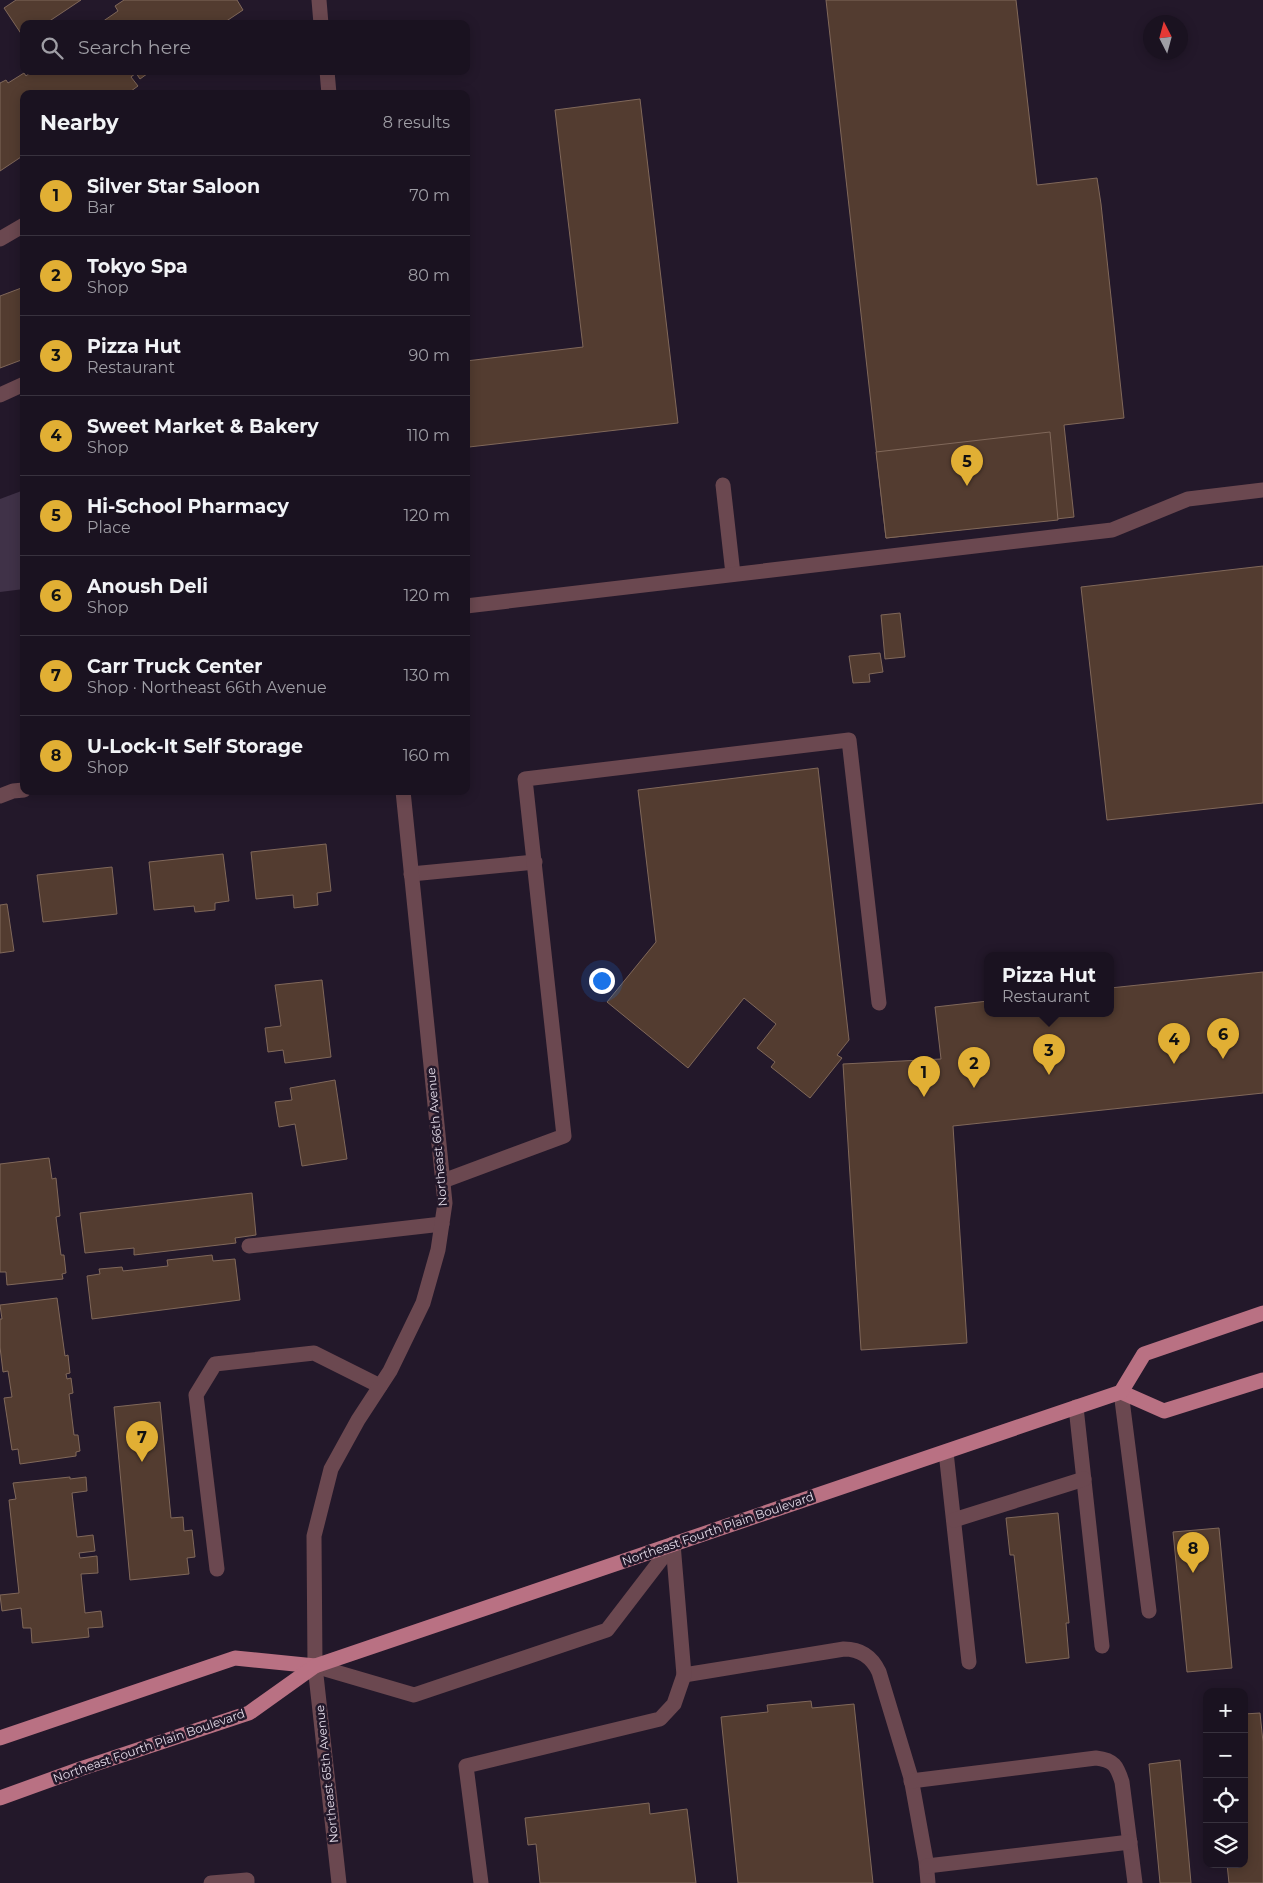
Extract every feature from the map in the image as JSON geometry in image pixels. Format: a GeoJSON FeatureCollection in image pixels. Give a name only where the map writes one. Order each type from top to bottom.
{"type":"FeatureCollection","features":[{"type":"Feature","properties":{"kind":"main road"},"geometry":{"type":"LineString","coordinates":[[1263,1312],[1144,1354],[1121,1392],[1164,1411],[1263,1380]]}},
{"type":"Feature","properties":{"kind":"main road","name":"Northeast Fourth Plain Boulevard"},"geometry":{"type":"LineString","coordinates":[[0,1798],[80,1768],[249,1713],[316,1666],[1121,1392]]}},
{"type":"Feature","properties":{"kind":"main road","name":"Northeast Fourth Plain Boulevard"},"geometry":{"type":"LineString","coordinates":[[0,1738],[235,1658],[316,1666]]}},
{"type":"Feature","properties":{"kind":"street"},"geometry":{"type":"LineString","coordinates":[[319,0],[322,20]]}},
{"type":"Feature","properties":{"kind":"street"},"geometry":{"type":"LineString","coordinates":[[327,75],[328,90]]}},
{"type":"Feature","properties":{"kind":"street"},"geometry":{"type":"LineString","coordinates":[[0,239],[20,227]]}},
{"type":"Feature","properties":{"kind":"street"},"geometry":{"type":"LineString","coordinates":[[0,394],[20,386]]}},
{"type":"Feature","properties":{"kind":"street"},"geometry":{"type":"LineString","coordinates":[[723,486],[732,574]]}},
{"type":"Feature","properties":{"kind":"street"},"geometry":{"type":"LineString","coordinates":[[470,606],[1112,530],[1188,499],[1263,490]]}},
{"type":"Feature","properties":{"kind":"street"},"geometry":{"type":"LineString","coordinates":[[443,1181],[564,1136],[526,779],[849,740],[879,1003]]}},
{"type":"Feature","properties":{"kind":"street"},"geometry":{"type":"LineString","coordinates":[[0,796],[20,790]]}},
{"type":"Feature","properties":{"kind":"street","name":"Northeast 66th Avenue"},"geometry":{"type":"LineString","coordinates":[[316,1666],[314,1536],[332,1468],[358,1420],[390,1371],[423,1303],[438,1250],[445,1203],[403,795]]}},
{"type":"Feature","properties":{"kind":"street"},"geometry":{"type":"LineString","coordinates":[[411,874],[535,862]]}},
{"type":"Feature","properties":{"kind":"street"},"geometry":{"type":"LineString","coordinates":[[249,1246],[442,1224]]}},
{"type":"Feature","properties":{"kind":"street"},"geometry":{"type":"LineString","coordinates":[[217,1569],[196,1395],[215,1364],[314,1353],[380,1386]]}},
{"type":"Feature","properties":{"kind":"street"},"geometry":{"type":"LineString","coordinates":[[1121,1392],[1150,1611]]}},
{"type":"Feature","properties":{"kind":"street"},"geometry":{"type":"LineString","coordinates":[[1076,1407],[1102,1646]]}},
{"type":"Feature","properties":{"kind":"street"},"geometry":{"type":"LineString","coordinates":[[946,1452],[969,1662]]}},
{"type":"Feature","properties":{"kind":"street"},"geometry":{"type":"LineString","coordinates":[[954,1520],[1084,1479]]}},
{"type":"Feature","properties":{"kind":"street"},"geometry":{"type":"LineString","coordinates":[[316,1666],[414,1695],[606,1630],[672,1544]]}},
{"type":"Feature","properties":{"kind":"street"},"geometry":{"type":"LineString","coordinates":[[481,1883],[466,1766],[660,1719],[674,1704],[684,1675],[672,1544]]}},
{"type":"Feature","properties":{"kind":"street"},"geometry":{"type":"LineString","coordinates":[[684,1675],[850,1649],[863,1653],[876,1664],[911,1781],[928,1883]]}},
{"type":"Feature","properties":{"kind":"street","name":"Northeast 65th Avenue"},"geometry":{"type":"LineString","coordinates":[[316,1666],[339,1883]]}},
{"type":"Feature","properties":{"kind":"street"},"geometry":{"type":"LineString","coordinates":[[911,1781],[1096,1758],[1104,1759],[1118,1769],[1122,1782],[1135,1883]]}},
{"type":"Feature","properties":{"kind":"street"},"geometry":{"type":"LineString","coordinates":[[926,1866],[1130,1842]]}},
{"type":"Feature","properties":{"kind":"street"},"geometry":{"type":"LineString","coordinates":[[211,1883],[247,1880],[247,1883]]}},
{"type":"Feature","properties":{"kind":"shaded area"},"geometry":{"type":"Polygon","coordinates":[[[20,492],[20,590],[0,592],[0,499],[20,492]]]}},
{"type":"Feature","properties":{"kind":"building"},"geometry":{"type":"Polygon","coordinates":[[[16,0],[81,0],[51,20],[20,20],[20,32],[4,8],[16,0]]]}},
{"type":"Feature","properties":{"kind":"building"},"geometry":{"type":"Polygon","coordinates":[[[124,0],[237,0],[243,10],[228,20],[105,20],[118,11],[115,6],[124,0]]]}},
{"type":"Feature","properties":{"kind":"building"},"geometry":{"type":"Polygon","coordinates":[[[826,0],[1016,0],[1037,185],[1097,178],[1101,204],[1124,418],[1064,425],[1074,517],[886,538],[826,0]]]}},
{"type":"Feature","properties":{"kind":"building"},"geometry":{"type":"Polygon","coordinates":[[[21,75],[134,75],[131,77],[138,86],[132,90],[20,90],[20,158],[0,171],[0,83],[6,80],[8,83],[21,75]]]}},
{"type":"Feature","properties":{"kind":"building"},"geometry":{"type":"Polygon","coordinates":[[[137,75],[146,75],[140,79],[137,75]]]}},
{"type":"Feature","properties":{"kind":"building"},"geometry":{"type":"Polygon","coordinates":[[[640,99],[678,423],[470,447],[470,361],[583,347],[555,110],[640,99]]]}},
{"type":"Feature","properties":{"kind":"building"},"geometry":{"type":"Polygon","coordinates":[[[20,288],[20,360],[0,368],[0,296],[20,288]]]}},
{"type":"Feature","properties":{"kind":"building"},"geometry":{"type":"Polygon","coordinates":[[[1050,432],[1058,520],[886,538],[876,452],[1050,432]]]}},
{"type":"Feature","properties":{"kind":"building"},"geometry":{"type":"Polygon","coordinates":[[[1263,566],[1263,803],[1107,820],[1081,587],[1263,566]]]}},
{"type":"Feature","properties":{"kind":"building"},"geometry":{"type":"Polygon","coordinates":[[[900,613],[905,657],[885,659],[881,615],[900,613]]]}},
{"type":"Feature","properties":{"kind":"building"},"geometry":{"type":"Polygon","coordinates":[[[880,653],[883,672],[869,674],[870,682],[853,683],[849,656],[880,653]]]}},
{"type":"Feature","properties":{"kind":"building"},"geometry":{"type":"Polygon","coordinates":[[[818,768],[849,1040],[837,1055],[842,1058],[810,1098],[771,1067],[775,1062],[757,1048],[776,1024],[744,998],[688,1068],[607,1002],[656,942],[638,790],[818,768]]]}},
{"type":"Feature","properties":{"kind":"building"},"geometry":{"type":"Polygon","coordinates":[[[326,844],[331,891],[317,893],[318,905],[294,908],[293,895],[256,899],[251,852],[326,844]]]}},
{"type":"Feature","properties":{"kind":"building"},"geometry":{"type":"Polygon","coordinates":[[[223,854],[229,901],[215,903],[215,910],[195,912],[194,906],[154,910],[149,862],[223,854]]]}},
{"type":"Feature","properties":{"kind":"building"},"geometry":{"type":"Polygon","coordinates":[[[112,867],[117,914],[43,922],[37,875],[112,867]]]}},
{"type":"Feature","properties":{"kind":"building"},"geometry":{"type":"Polygon","coordinates":[[[7,904],[14,951],[0,953],[0,905],[7,904]]]}},
{"type":"Feature","properties":{"kind":"building"},"geometry":{"type":"Polygon","coordinates":[[[1263,972],[1263,1093],[953,1126],[967,1343],[861,1350],[843,1064],[941,1059],[935,1007],[984,1001],[984,1017],[1114,1017],[1114,988],[1263,972]]]}},
{"type":"Feature","properties":{"kind":"building"},"geometry":{"type":"Polygon","coordinates":[[[322,980],[331,1057],[285,1063],[283,1050],[268,1052],[265,1028],[281,1026],[275,985],[322,980]]]}},
{"type":"Feature","properties":{"kind":"building"},"geometry":{"type":"Polygon","coordinates":[[[335,1080],[347,1159],[302,1166],[295,1124],[279,1127],[275,1102],[292,1100],[290,1088],[335,1080]]]}},
{"type":"Feature","properties":{"kind":"building"},"geometry":{"type":"Polygon","coordinates":[[[49,1158],[52,1179],[56,1178],[60,1216],[56,1217],[61,1255],[64,1255],[66,1273],[62,1274],[63,1279],[7,1285],[6,1272],[0,1272],[0,1164],[49,1158]]]}},
{"type":"Feature","properties":{"kind":"building"},"geometry":{"type":"Polygon","coordinates":[[[252,1193],[256,1235],[235,1238],[236,1243],[134,1255],[134,1248],[85,1253],[80,1213],[252,1193]]]}},
{"type":"Feature","properties":{"kind":"building"},"geometry":{"type":"Polygon","coordinates":[[[212,1255],[213,1261],[235,1259],[240,1300],[92,1319],[87,1276],[100,1274],[99,1269],[122,1267],[123,1271],[168,1266],[167,1260],[212,1255]]]}},
{"type":"Feature","properties":{"kind":"building"},"geometry":{"type":"Polygon","coordinates":[[[57,1298],[65,1356],[68,1355],[70,1373],[66,1374],[67,1379],[71,1378],[73,1393],[69,1394],[74,1435],[78,1435],[80,1451],[76,1452],[76,1456],[20,1464],[18,1449],[12,1450],[4,1398],[12,1397],[8,1371],[3,1372],[0,1347],[0,1319],[2,1319],[0,1305],[57,1298]]]}},
{"type":"Feature","properties":{"kind":"building"},"geometry":{"type":"Polygon","coordinates":[[[160,1402],[171,1518],[183,1517],[184,1531],[192,1530],[195,1557],[187,1558],[189,1574],[130,1580],[114,1407],[160,1402]]]}},
{"type":"Feature","properties":{"kind":"building"},"geometry":{"type":"Polygon","coordinates":[[[70,1477],[70,1479],[86,1477],[87,1491],[72,1493],[77,1537],[93,1535],[95,1551],[79,1553],[80,1558],[97,1556],[98,1573],[81,1574],[85,1613],[101,1611],[103,1627],[88,1628],[89,1637],[32,1643],[31,1628],[23,1628],[21,1608],[2,1611],[0,1595],[19,1593],[9,1500],[16,1499],[13,1483],[70,1477]]]}},
{"type":"Feature","properties":{"kind":"building"},"geometry":{"type":"Polygon","coordinates":[[[1058,1513],[1069,1623],[1066,1623],[1069,1658],[1026,1663],[1014,1555],[1010,1555],[1006,1518],[1058,1513]]]}},
{"type":"Feature","properties":{"kind":"building"},"geometry":{"type":"Polygon","coordinates":[[[1219,1528],[1232,1668],[1187,1672],[1173,1532],[1219,1528]]]}},
{"type":"Feature","properties":{"kind":"building"},"geometry":{"type":"Polygon","coordinates":[[[811,1701],[812,1708],[854,1704],[873,1883],[738,1883],[721,1717],[768,1712],[767,1705],[811,1701]]]}},
{"type":"Feature","properties":{"kind":"building"},"geometry":{"type":"Polygon","coordinates":[[[1260,1713],[1263,1742],[1263,1883],[1229,1883],[1227,1868],[1248,1868],[1248,1714],[1260,1713]]]}},
{"type":"Feature","properties":{"kind":"building"},"geometry":{"type":"Polygon","coordinates":[[[1180,1760],[1191,1883],[1160,1883],[1149,1764],[1180,1760]]]}},
{"type":"Feature","properties":{"kind":"building"},"geometry":{"type":"Polygon","coordinates":[[[649,1803],[650,1814],[687,1809],[696,1883],[540,1883],[536,1844],[528,1845],[525,1818],[649,1803]]]}},
{"type":"Feature","properties":{"kind":"place","name":"Hi-School Pharmacy"},"geometry":{"type":"Point","coordinates":[967,486]}},
{"type":"Feature","properties":{"kind":"place","name":"Anoush Deli"},"geometry":{"type":"Point","coordinates":[1223,1059]}},
{"type":"Feature","properties":{"kind":"place","name":"Sweet Market & Bakery"},"geometry":{"type":"Point","coordinates":[1174,1064]}},
{"type":"Feature","properties":{"kind":"place","name":"Pizza Hut"},"geometry":{"type":"Point","coordinates":[1049,1075]}},
{"type":"Feature","properties":{"kind":"place","name":"Tokyo Spa"},"geometry":{"type":"Point","coordinates":[974,1088]}},
{"type":"Feature","properties":{"kind":"place","name":"Silver Star Saloon"},"geometry":{"type":"Point","coordinates":[924,1097]}},
{"type":"Feature","properties":{"kind":"place","name":"Carr Truck Center"},"geometry":{"type":"Point","coordinates":[142,1462]}},
{"type":"Feature","properties":{"kind":"place","name":"U-Lock-It Self Storage"},"geometry":{"type":"Point","coordinates":[1193,1573]}}]}
